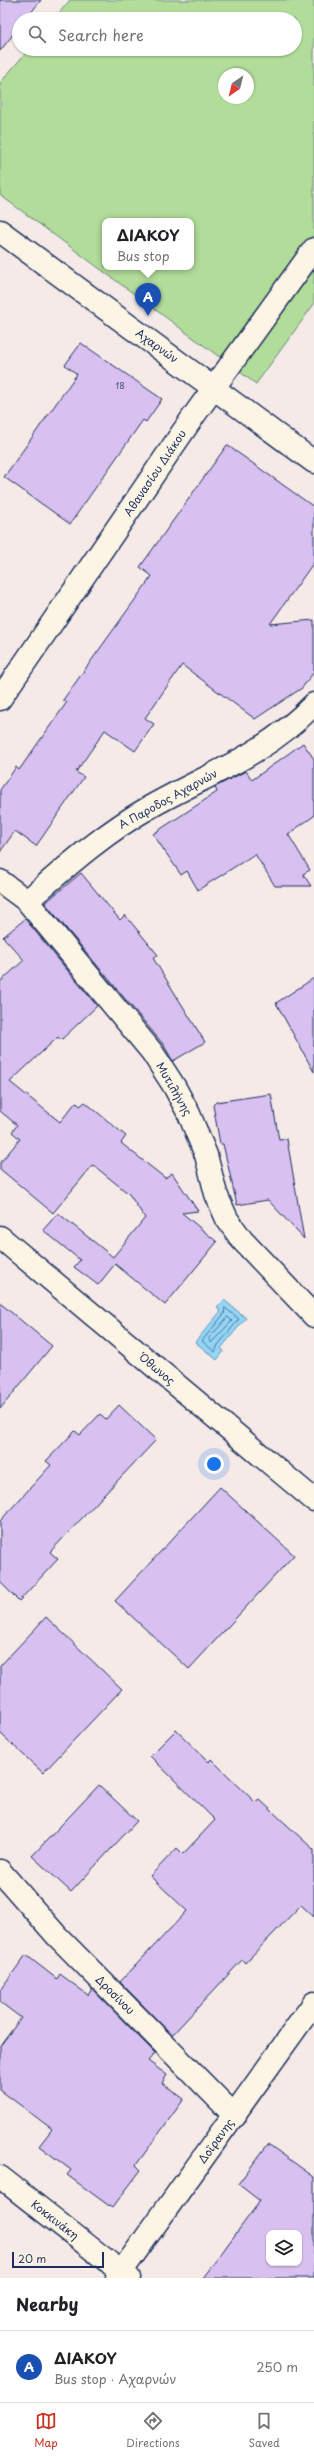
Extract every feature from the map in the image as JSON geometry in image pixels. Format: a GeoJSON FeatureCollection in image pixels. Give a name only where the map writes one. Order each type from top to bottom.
{"type":"FeatureCollection","features":[{"type":"Feature","properties":{"kind":"street","name":"Αχαρνών"},"geometry":{"type":"LineString","coordinates":[[0,231],[314,462]]}},
{"type":"Feature","properties":{"kind":"street","name":"Αθανασίου Διάκου"},"geometry":{"type":"LineString","coordinates":[[0,699],[214,388],[314,249]]}},
{"type":"Feature","properties":{"kind":"street","name":"Α Παροδος Αχαρνών"},"geometry":{"type":"LineString","coordinates":[[27,901],[83,852],[116,828],[150,807],[257,751],[294,725],[314,704]]}},
{"type":"Feature","properties":{"kind":"street","name":"Μυτιλήνης"},"geometry":{"type":"LineString","coordinates":[[0,881],[27,901],[152,1052],[189,1114],[206,1154],[216,1194],[227,1219],[242,1240],[314,1316]]}},
{"type":"Feature","properties":{"kind":"street","name":"Όθωνος"},"geometry":{"type":"LineString","coordinates":[[0,1237],[314,1500]]}},
{"type":"Feature","properties":{"kind":"street","name":"Δροσίνου"},"geometry":{"type":"LineString","coordinates":[[0,1871],[62,1941],[235,2116]]}},
{"type":"Feature","properties":{"kind":"street","name":"Δοϊρανης"},"geometry":{"type":"LineString","coordinates":[[123,2276],[314,2003]]}},
{"type":"Feature","properties":{"kind":"street","name":"Κοκκινάκη"},"geometry":{"type":"LineString","coordinates":[[0,2177],[123,2276]]}},
{"type":"Feature","properties":{"kind":"green space"},"geometry":{"type":"Polygon","coordinates":[[[70,0],[314,0],[314,304],[256,384],[0,195],[0,83],[23,56],[302,56],[302,12],[60,12],[70,0]]]}},
{"type":"Feature","properties":{"kind":"water"},"geometry":{"type":"Polygon","coordinates":[[[224,1300],[246,1318],[221,1348],[224,1351],[217,1360],[195,1342],[221,1311],[217,1308],[224,1300]]]}},
{"type":"Feature","properties":{"kind":"building"},"geometry":{"type":"Polygon","coordinates":[[[0,0],[41,0],[32,12],[12,12],[12,36],[0,51],[0,0]]]}},
{"type":"Feature","properties":{"kind":"building"},"geometry":{"type":"Polygon","coordinates":[[[81,343],[162,399],[146,422],[143,420],[70,524],[4,477],[77,374],[65,365],[81,343]]]}},
{"type":"Feature","properties":{"kind":"building"},"geometry":{"type":"Polygon","coordinates":[[[227,445],[314,507],[314,562],[270,624],[314,620],[314,672],[302,688],[255,719],[182,665],[145,718],[154,724],[135,751],[105,730],[76,772],[84,777],[36,846],[15,831],[0,852],[0,790],[16,767],[19,770],[67,702],[63,700],[152,576],[140,567],[227,445]]]}},
{"type":"Feature","properties":{"kind":"building"},"geometry":{"type":"Polygon","coordinates":[[[303,743],[314,759],[314,816],[288,834],[310,870],[303,874],[311,886],[275,886],[255,854],[198,890],[187,871],[181,875],[153,834],[217,792],[215,787],[246,771],[252,780],[303,743]]]}},
{"type":"Feature","properties":{"kind":"building"},"geometry":{"type":"Polygon","coordinates":[[[81,873],[120,920],[125,915],[158,955],[153,958],[205,1042],[173,1061],[163,1044],[45,903],[81,873]]]}},
{"type":"Feature","properties":{"kind":"building"},"geometry":{"type":"Polygon","coordinates":[[[25,919],[97,1006],[61,1040],[58,1037],[10,1082],[60,1122],[76,1102],[80,1106],[85,1102],[126,1136],[121,1143],[165,1178],[172,1173],[198,1211],[182,1213],[217,1242],[165,1305],[115,1264],[98,1285],[74,1267],[80,1260],[43,1230],[58,1213],[113,1257],[145,1218],[129,1194],[93,1165],[53,1213],[0,1169],[0,1163],[20,1139],[12,1132],[17,1125],[0,1111],[0,982],[24,960],[3,937],[25,919]]]}},
{"type":"Feature","properties":{"kind":"building"},"geometry":{"type":"Polygon","coordinates":[[[314,978],[314,1072],[276,1003],[314,978]]]}},
{"type":"Feature","properties":{"kind":"building"},"geometry":{"type":"Polygon","coordinates":[[[271,1094],[279,1140],[287,1139],[304,1239],[268,1200],[237,1205],[223,1144],[220,1144],[213,1105],[216,1102],[271,1094]]]}},
{"type":"Feature","properties":{"kind":"building"},"geometry":{"type":"Polygon","coordinates":[[[0,1303],[52,1346],[0,1409],[0,1303]]]}},
{"type":"Feature","properties":{"kind":"building"},"geometry":{"type":"Polygon","coordinates":[[[119,1405],[156,1440],[50,1552],[58,1559],[19,1601],[0,1582],[0,1521],[51,1465],[46,1461],[75,1431],[80,1435],[100,1414],[106,1419],[119,1405]]]}},
{"type":"Feature","properties":{"kind":"building"},"geometry":{"type":"Polygon","coordinates":[[[220,1487],[294,1555],[189,1669],[115,1601],[220,1487]]]}},
{"type":"Feature","properties":{"kind":"building"},"geometry":{"type":"Polygon","coordinates":[[[46,1617],[122,1689],[43,1773],[0,1733],[0,1666],[46,1617]]]}},
{"type":"Feature","properties":{"kind":"building"},"geometry":{"type":"Polygon","coordinates":[[[176,1730],[209,1762],[211,1759],[255,1802],[259,1799],[314,1850],[314,1917],[301,1905],[245,1963],[242,1960],[172,2035],[120,1982],[187,1911],[150,1876],[177,1848],[183,1854],[215,1820],[150,1756],[176,1730]]]}},
{"type":"Feature","properties":{"kind":"building"},"geometry":{"type":"Polygon","coordinates":[[[99,1785],[137,1821],[71,1892],[32,1856],[99,1785]]]}},
{"type":"Feature","properties":{"kind":"building"},"geometry":{"type":"Polygon","coordinates":[[[26,1955],[57,1979],[60,1974],[88,1995],[92,1989],[155,2053],[148,2061],[167,2075],[162,2083],[184,2099],[136,2165],[141,2170],[112,2208],[67,2175],[71,2170],[39,2146],[52,2129],[0,2090],[0,2046],[21,2018],[0,2002],[0,1990],[26,1955]]]}},
{"type":"Feature","properties":{"kind":"building"},"geometry":{"type":"Polygon","coordinates":[[[268,2144],[314,2177],[314,2278],[203,2278],[260,2201],[238,2184],[268,2144]]]}},
{"type":"Feature","properties":{"kind":"place","name":"ΔΙΑΚΟΥ"},"geometry":{"type":"Point","coordinates":[148,316]}}]}
